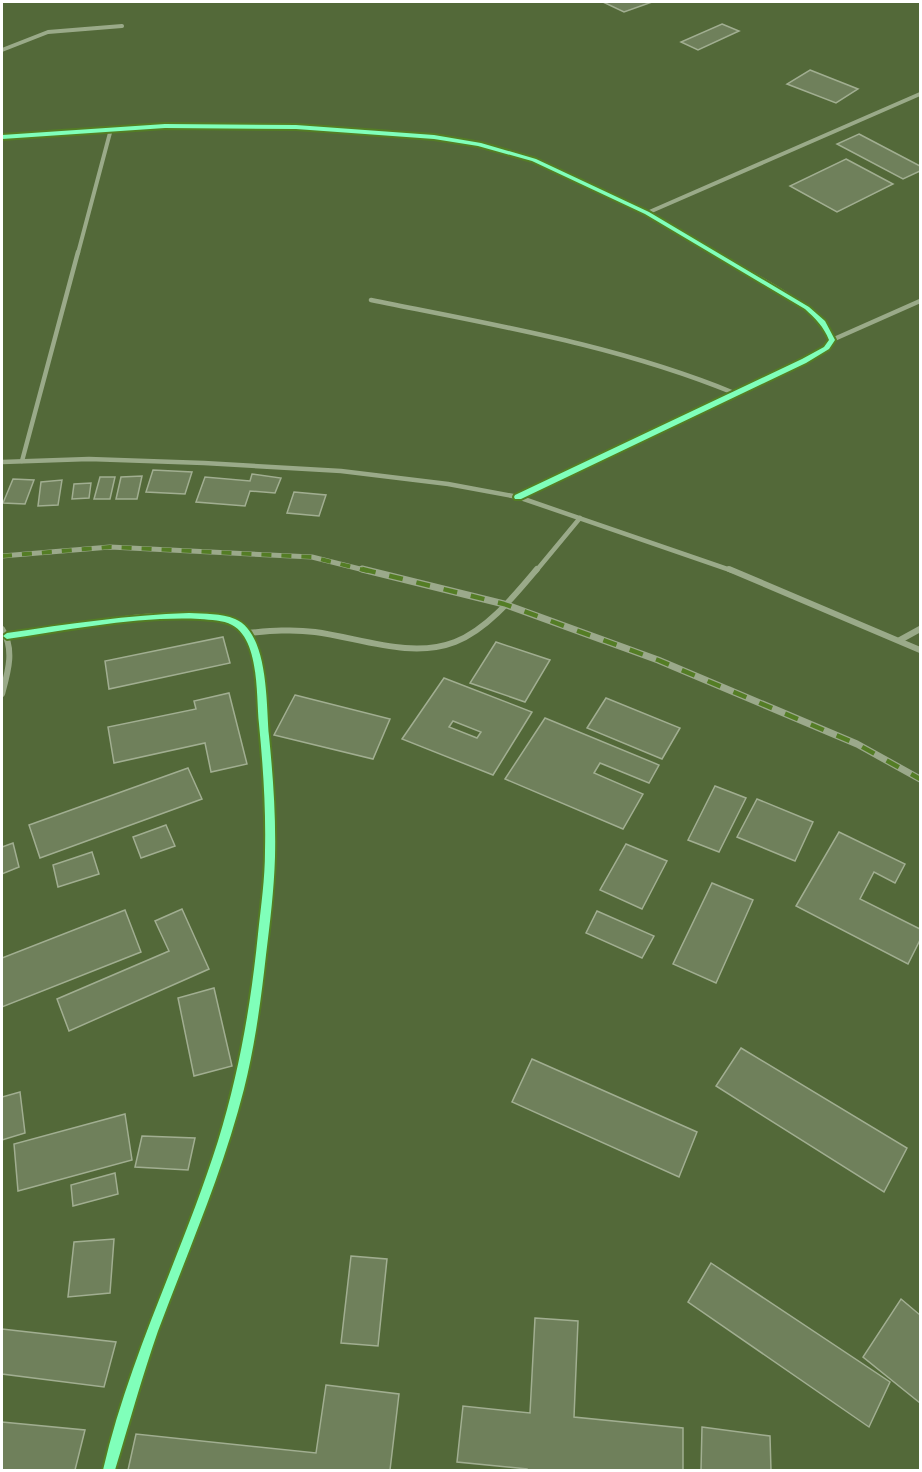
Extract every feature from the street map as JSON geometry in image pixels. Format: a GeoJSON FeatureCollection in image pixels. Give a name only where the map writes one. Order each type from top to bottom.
{"type":"FeatureCollection","features":[{"type":"Feature","properties":{"kind":"street"},"geometry":{"type":"LineString","coordinates":[[2,50],[48,32],[122,26]]}},
{"type":"Feature","properties":{"kind":"street"},"geometry":{"type":"LineString","coordinates":[[647,213],[921,94]]}},
{"type":"Feature","properties":{"kind":"street"},"geometry":{"type":"LineString","coordinates":[[2,137],[165,126],[296,127],[434,137],[479,144],[528,157],[647,213],[807,309],[825,323],[832,339]]}},
{"type":"Feature","properties":{"kind":"street"},"geometry":{"type":"LineString","coordinates":[[22,460],[111,129]]}},
{"type":"Feature","properties":{"kind":"street"},"geometry":{"type":"LineString","coordinates":[[371,300],[593,347],[705,379],[734,393]]}},
{"type":"Feature","properties":{"kind":"street"},"geometry":{"type":"LineString","coordinates":[[518,497],[804,361],[827,348],[832,339],[921,301]]}},
{"type":"Feature","properties":{"kind":"street"},"geometry":{"type":"LineString","coordinates":[[2,462],[152,460],[286,467],[420,479],[518,497],[726,568],[921,650]]}},
{"type":"Feature","properties":{"kind":"street"},"geometry":{"type":"LineString","coordinates":[[247,633],[297,630],[389,645],[443,646],[473,633],[504,604],[580,518]]}},
{"type":"Feature","properties":{"kind":"street"},"geometry":{"type":"LineString","coordinates":[[7,636],[182,616],[235,622],[247,633],[256,655],[267,762],[270,840],[263,942],[252,1027],[233,1110],[208,1191],[152,1334],[109,1470]]}},
{"type":"Feature","properties":{"kind":"street"},"geometry":{"type":"LineString","coordinates":[[2,629],[7,636],[9,652],[7,675],[2,694]]}},
{"type":"Feature","properties":{"kind":"street"},"geometry":{"type":"LineString","coordinates":[[900,640],[921,629]]}},
{"type":"Feature","properties":{"kind":"building"},"geometry":{"type":"Polygon","coordinates":[[[603,2],[652,2],[624,12],[603,2]]]}},
{"type":"Feature","properties":{"kind":"building"},"geometry":{"type":"Polygon","coordinates":[[[722,24],[739,31],[698,50],[681,42],[722,24]]]}},
{"type":"Feature","properties":{"kind":"building"},"geometry":{"type":"Polygon","coordinates":[[[810,70],[858,89],[836,103],[787,84],[810,70]]]}},
{"type":"Feature","properties":{"kind":"building"},"geometry":{"type":"Polygon","coordinates":[[[859,134],[920,166],[920,171],[903,179],[837,144],[859,134]]]}},
{"type":"Feature","properties":{"kind":"building"},"geometry":{"type":"Polygon","coordinates":[[[846,159],[893,184],[837,212],[790,186],[846,159]]]}},
{"type":"Feature","properties":{"kind":"building"},"geometry":{"type":"Polygon","coordinates":[[[153,470],[192,472],[185,494],[146,492],[153,470]]]}},
{"type":"Feature","properties":{"kind":"building"},"geometry":{"type":"Polygon","coordinates":[[[252,474],[281,478],[275,493],[250,491],[245,506],[196,502],[205,477],[250,481],[252,474]]]}},
{"type":"Feature","properties":{"kind":"building"},"geometry":{"type":"Polygon","coordinates":[[[142,476],[137,499],[116,499],[121,477],[142,476]]]}},
{"type":"Feature","properties":{"kind":"building"},"geometry":{"type":"Polygon","coordinates":[[[100,477],[115,477],[110,499],[94,499],[100,477]]]}},
{"type":"Feature","properties":{"kind":"building"},"geometry":{"type":"Polygon","coordinates":[[[13,479],[34,480],[25,504],[3,503],[13,479]]]}},
{"type":"Feature","properties":{"kind":"building"},"geometry":{"type":"Polygon","coordinates":[[[62,480],[58,505],[38,506],[41,482],[62,480]]]}},
{"type":"Feature","properties":{"kind":"building"},"geometry":{"type":"Polygon","coordinates":[[[91,483],[89,498],[72,499],[74,484],[91,483]]]}},
{"type":"Feature","properties":{"kind":"building"},"geometry":{"type":"Polygon","coordinates":[[[294,492],[326,495],[319,516],[287,513],[294,492]]]}},
{"type":"Feature","properties":{"kind":"building"},"geometry":{"type":"Polygon","coordinates":[[[223,637],[230,663],[109,689],[105,661],[223,637]]]}},
{"type":"Feature","properties":{"kind":"building"},"geometry":{"type":"Polygon","coordinates":[[[496,642],[550,660],[525,702],[470,683],[496,642]]]}},
{"type":"Feature","properties":{"kind":"building"},"geometry":{"type":"Polygon","coordinates":[[[444,678],[532,712],[493,775],[402,739],[444,678]],[[453,721],[449,727],[477,738],[481,732],[453,721]]]}},
{"type":"Feature","properties":{"kind":"building"},"geometry":{"type":"Polygon","coordinates":[[[229,693],[247,764],[211,772],[205,743],[114,763],[108,727],[196,709],[194,701],[229,693]]]}},
{"type":"Feature","properties":{"kind":"building"},"geometry":{"type":"Polygon","coordinates":[[[295,695],[390,719],[373,759],[274,735],[295,695]]]}},
{"type":"Feature","properties":{"kind":"building"},"geometry":{"type":"Polygon","coordinates":[[[606,698],[680,728],[662,759],[587,728],[606,698]]]}},
{"type":"Feature","properties":{"kind":"building"},"geometry":{"type":"Polygon","coordinates":[[[545,718],[659,765],[649,783],[600,763],[594,773],[643,794],[623,829],[505,779],[545,718]]]}},
{"type":"Feature","properties":{"kind":"building"},"geometry":{"type":"Polygon","coordinates":[[[188,768],[202,799],[40,858],[29,825],[188,768]]]}},
{"type":"Feature","properties":{"kind":"building"},"geometry":{"type":"Polygon","coordinates":[[[715,786],[746,798],[719,852],[688,840],[715,786]]]}},
{"type":"Feature","properties":{"kind":"building"},"geometry":{"type":"Polygon","coordinates":[[[757,799],[813,822],[795,861],[737,837],[757,799]]]}},
{"type":"Feature","properties":{"kind":"building"},"geometry":{"type":"Polygon","coordinates":[[[166,825],[175,846],[141,858],[133,837],[166,825]]]}},
{"type":"Feature","properties":{"kind":"building"},"geometry":{"type":"Polygon","coordinates":[[[839,832],[905,864],[895,883],[874,872],[860,899],[920,929],[920,940],[908,964],[796,906],[839,832]]]}},
{"type":"Feature","properties":{"kind":"building"},"geometry":{"type":"Polygon","coordinates":[[[13,843],[19,867],[2,874],[2,847],[13,843]]]}},
{"type":"Feature","properties":{"kind":"building"},"geometry":{"type":"Polygon","coordinates":[[[626,844],[667,861],[642,909],[600,890],[626,844]]]}},
{"type":"Feature","properties":{"kind":"building"},"geometry":{"type":"Polygon","coordinates":[[[92,852],[99,874],[58,887],[53,865],[92,852]]]}},
{"type":"Feature","properties":{"kind":"building"},"geometry":{"type":"Polygon","coordinates":[[[712,883],[753,900],[716,983],[673,964],[712,883]]]}},
{"type":"Feature","properties":{"kind":"building"},"geometry":{"type":"Polygon","coordinates":[[[182,909],[209,969],[69,1031],[57,999],[169,951],[155,921],[182,909]]]}},
{"type":"Feature","properties":{"kind":"building"},"geometry":{"type":"Polygon","coordinates":[[[125,910],[141,952],[2,1007],[2,958],[125,910]]]}},
{"type":"Feature","properties":{"kind":"building"},"geometry":{"type":"Polygon","coordinates":[[[597,911],[654,936],[642,958],[586,933],[597,911]]]}},
{"type":"Feature","properties":{"kind":"building"},"geometry":{"type":"Polygon","coordinates":[[[214,988],[232,1066],[194,1076],[178,998],[214,988]]]}},
{"type":"Feature","properties":{"kind":"building"},"geometry":{"type":"Polygon","coordinates":[[[741,1048],[907,1148],[884,1192],[716,1086],[741,1048]]]}},
{"type":"Feature","properties":{"kind":"building"},"geometry":{"type":"Polygon","coordinates":[[[532,1059],[697,1132],[679,1177],[512,1102],[532,1059]]]}},
{"type":"Feature","properties":{"kind":"building"},"geometry":{"type":"Polygon","coordinates":[[[20,1092],[25,1133],[2,1140],[2,1097],[20,1092]]]}},
{"type":"Feature","properties":{"kind":"building"},"geometry":{"type":"Polygon","coordinates":[[[125,1114],[132,1160],[18,1191],[14,1144],[125,1114]]]}},
{"type":"Feature","properties":{"kind":"building"},"geometry":{"type":"Polygon","coordinates":[[[142,1136],[195,1138],[188,1170],[135,1167],[142,1136]]]}},
{"type":"Feature","properties":{"kind":"building"},"geometry":{"type":"Polygon","coordinates":[[[115,1173],[118,1194],[73,1206],[71,1185],[115,1173]]]}},
{"type":"Feature","properties":{"kind":"building"},"geometry":{"type":"Polygon","coordinates":[[[114,1239],[110,1293],[68,1297],[74,1242],[114,1239]]]}},
{"type":"Feature","properties":{"kind":"building"},"geometry":{"type":"Polygon","coordinates":[[[351,1256],[387,1259],[378,1346],[341,1343],[351,1256]]]}},
{"type":"Feature","properties":{"kind":"building"},"geometry":{"type":"Polygon","coordinates":[[[711,1263],[890,1382],[869,1427],[688,1302],[711,1263]]]}},
{"type":"Feature","properties":{"kind":"building"},"geometry":{"type":"Polygon","coordinates":[[[901,1299],[920,1315],[920,1403],[863,1357],[901,1299]]]}},
{"type":"Feature","properties":{"kind":"building"},"geometry":{"type":"Polygon","coordinates":[[[535,1318],[578,1321],[574,1417],[683,1428],[683,1470],[527,1470],[457,1462],[463,1406],[530,1413],[535,1318]]]}},
{"type":"Feature","properties":{"kind":"building"},"geometry":{"type":"Polygon","coordinates":[[[2,1329],[116,1342],[104,1387],[2,1374],[2,1329]]]}},
{"type":"Feature","properties":{"kind":"building"},"geometry":{"type":"Polygon","coordinates":[[[326,1385],[399,1394],[390,1470],[128,1470],[136,1434],[316,1453],[326,1385]]]}},
{"type":"Feature","properties":{"kind":"building"},"geometry":{"type":"Polygon","coordinates":[[[2,1422],[85,1430],[75,1470],[2,1470],[2,1422]]]}},
{"type":"Feature","properties":{"kind":"building"},"geometry":{"type":"Polygon","coordinates":[[[702,1427],[770,1436],[771,1470],[701,1470],[702,1427]]]}},
{"type":"Feature","properties":{"kind":"railway"},"geometry":{"type":"LineString","coordinates":[[2,556],[110,547],[312,557],[368,571]]}},
{"type":"Feature","properties":{"kind":"railway"},"geometry":{"type":"LineString","coordinates":[[362,569],[504,604],[658,660],[857,744],[920,779]]}},
{"type":"Feature","properties":{"kind":"cycle path"},"geometry":{"type":"LineString","coordinates":[[2,137],[165,126],[296,127],[434,137],[479,144],[534,160],[647,213],[807,308],[828,330],[832,340],[827,348],[804,361],[518,497]]}},
{"type":"Feature","properties":{"kind":"cycle path"},"geometry":{"type":"LineString","coordinates":[[7,636],[124,620],[158,617],[215,617],[234,622],[243,629],[255,652],[260,681],[269,793],[270,859],[259,973],[248,1043],[224,1140],[146,1349],[109,1470]]}}]}
